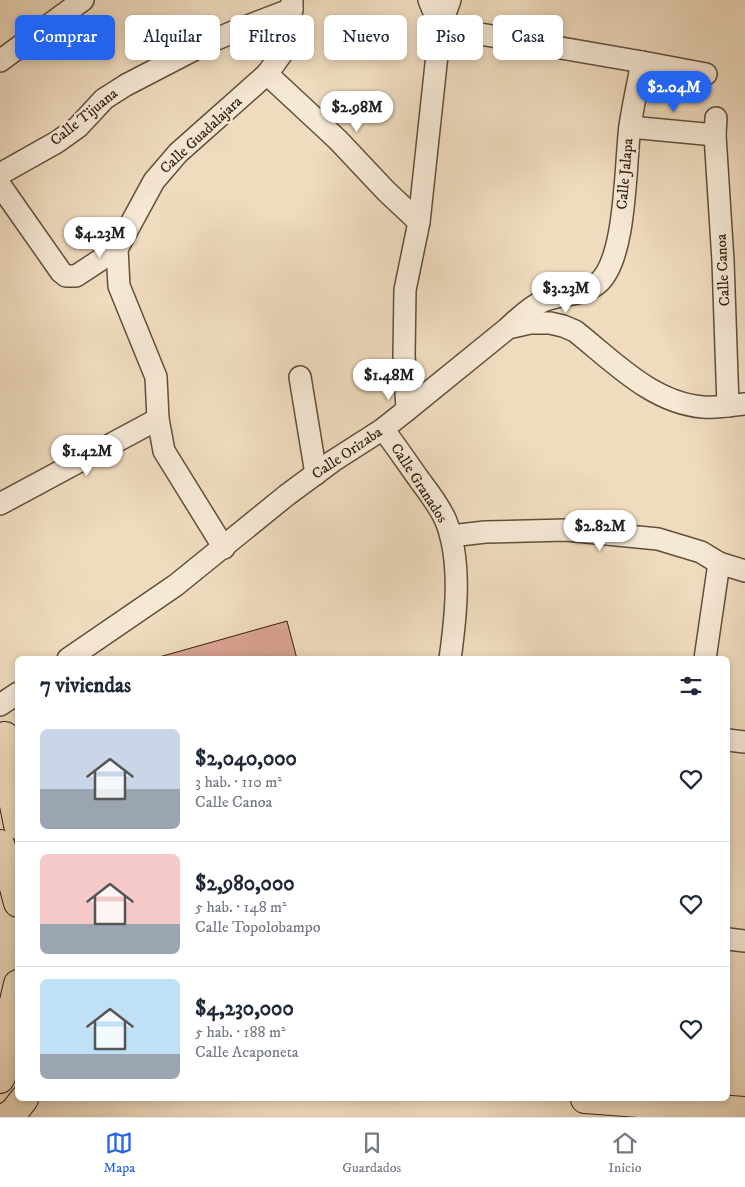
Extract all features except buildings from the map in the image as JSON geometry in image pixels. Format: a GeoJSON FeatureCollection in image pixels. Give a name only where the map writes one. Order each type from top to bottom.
{"type":"FeatureCollection","features":[{"type":"Feature","properties":{"kind":"main road"},"geometry":{"type":"LineString","coordinates":[[2,729],[15,767]]}},
{"type":"Feature","properties":{"kind":"main road"},"geometry":{"type":"LineString","coordinates":[[2,729],[15,810]]}},
{"type":"Feature","properties":{"kind":"main road"},"geometry":{"type":"LineString","coordinates":[[0,844],[15,892]]}},
{"type":"Feature","properties":{"kind":"main road"},"geometry":{"type":"LineString","coordinates":[[0,1048],[15,997]]}},
{"type":"Feature","properties":{"kind":"main road"},"geometry":{"type":"LineString","coordinates":[[0,1079],[15,1048]]}},
{"type":"Feature","properties":{"kind":"main road"},"geometry":{"type":"LineString","coordinates":[[669,1101],[703,1112],[745,1111]]}},
{"type":"Feature","properties":{"kind":"street"},"geometry":{"type":"LineString","coordinates":[[0,61],[83,0]]}},
{"type":"Feature","properties":{"kind":"street"},"geometry":{"type":"LineString","coordinates":[[429,0],[435,15]]}},
{"type":"Feature","properties":{"kind":"street"},"geometry":{"type":"LineString","coordinates":[[445,15],[450,0]]}},
{"type":"Feature","properties":{"kind":"street","name":"Calle Guadalajara"},"geometry":{"type":"LineString","coordinates":[[117,249],[154,181],[178,153],[267,74],[283,52],[288,8]]}},
{"type":"Feature","properties":{"kind":"street","name":"Calle Tijuana"},"geometry":{"type":"LineString","coordinates":[[0,174],[57,142],[78,126],[104,99],[126,85],[205,44],[288,8]]}},
{"type":"Feature","properties":{"kind":"street"},"geometry":{"type":"LineString","coordinates":[[483,35],[706,74]]}},
{"type":"Feature","properties":{"kind":"street"},"geometry":{"type":"LineString","coordinates":[[407,410],[404,346],[405,290],[418,222],[436,60]]}},
{"type":"Feature","properties":{"kind":"street","name":"Calle Jalapa"},"geometry":{"type":"LineString","coordinates":[[508,328],[529,309],[541,302],[586,290],[596,285],[609,270],[617,244],[621,220],[630,126],[642,62]]}},
{"type":"Feature","properties":{"kind":"street"},"geometry":{"type":"LineString","coordinates":[[267,74],[338,140],[418,222]]}},
{"type":"Feature","properties":{"kind":"street","name":"Calle Canoa"},"geometry":{"type":"LineString","coordinates":[[630,126],[715,126],[723,261],[737,405]]}},
{"type":"Feature","properties":{"kind":"street"},"geometry":{"type":"LineString","coordinates":[[0,184],[61,272],[66,276],[76,276],[117,249]]}},
{"type":"Feature","properties":{"kind":"street"},"geometry":{"type":"LineString","coordinates":[[117,249],[119,286],[156,378],[158,419],[164,451],[224,548]]}},
{"type":"Feature","properties":{"kind":"street","name":"Calle Orizaba"},"geometry":{"type":"LineString","coordinates":[[72,656],[176,585],[287,495],[407,410],[508,328],[530,323],[550,323],[563,326],[575,331],[644,386],[670,400],[702,407],[737,405]]}},
{"type":"Feature","properties":{"kind":"street"},"geometry":{"type":"LineString","coordinates":[[300,378],[316,474]]}},
{"type":"Feature","properties":{"kind":"street"},"geometry":{"type":"LineString","coordinates":[[0,504],[158,419]]}},
{"type":"Feature","properties":{"kind":"street","name":"Calle Granados"},"geometry":{"type":"LineString","coordinates":[[383,428],[430,495],[445,519],[451,536],[455,605],[450,656]]}},
{"type":"Feature","properties":{"kind":"street"},"geometry":{"type":"LineString","coordinates":[[451,536],[485,532],[566,530],[658,539],[700,552],[719,563],[745,571]]}},
{"type":"Feature","properties":{"kind":"street"},"geometry":{"type":"LineString","coordinates":[[705,656],[719,563]]}},
{"type":"Feature","properties":{"kind":"street"},"geometry":{"type":"LineString","coordinates":[[0,705],[15,695]]}},
{"type":"Feature","properties":{"kind":"street"},"geometry":{"type":"LineString","coordinates":[[730,740],[745,742]]}},
{"type":"Feature","properties":{"kind":"street"},"geometry":{"type":"LineString","coordinates":[[730,940],[745,941]]}}]}
